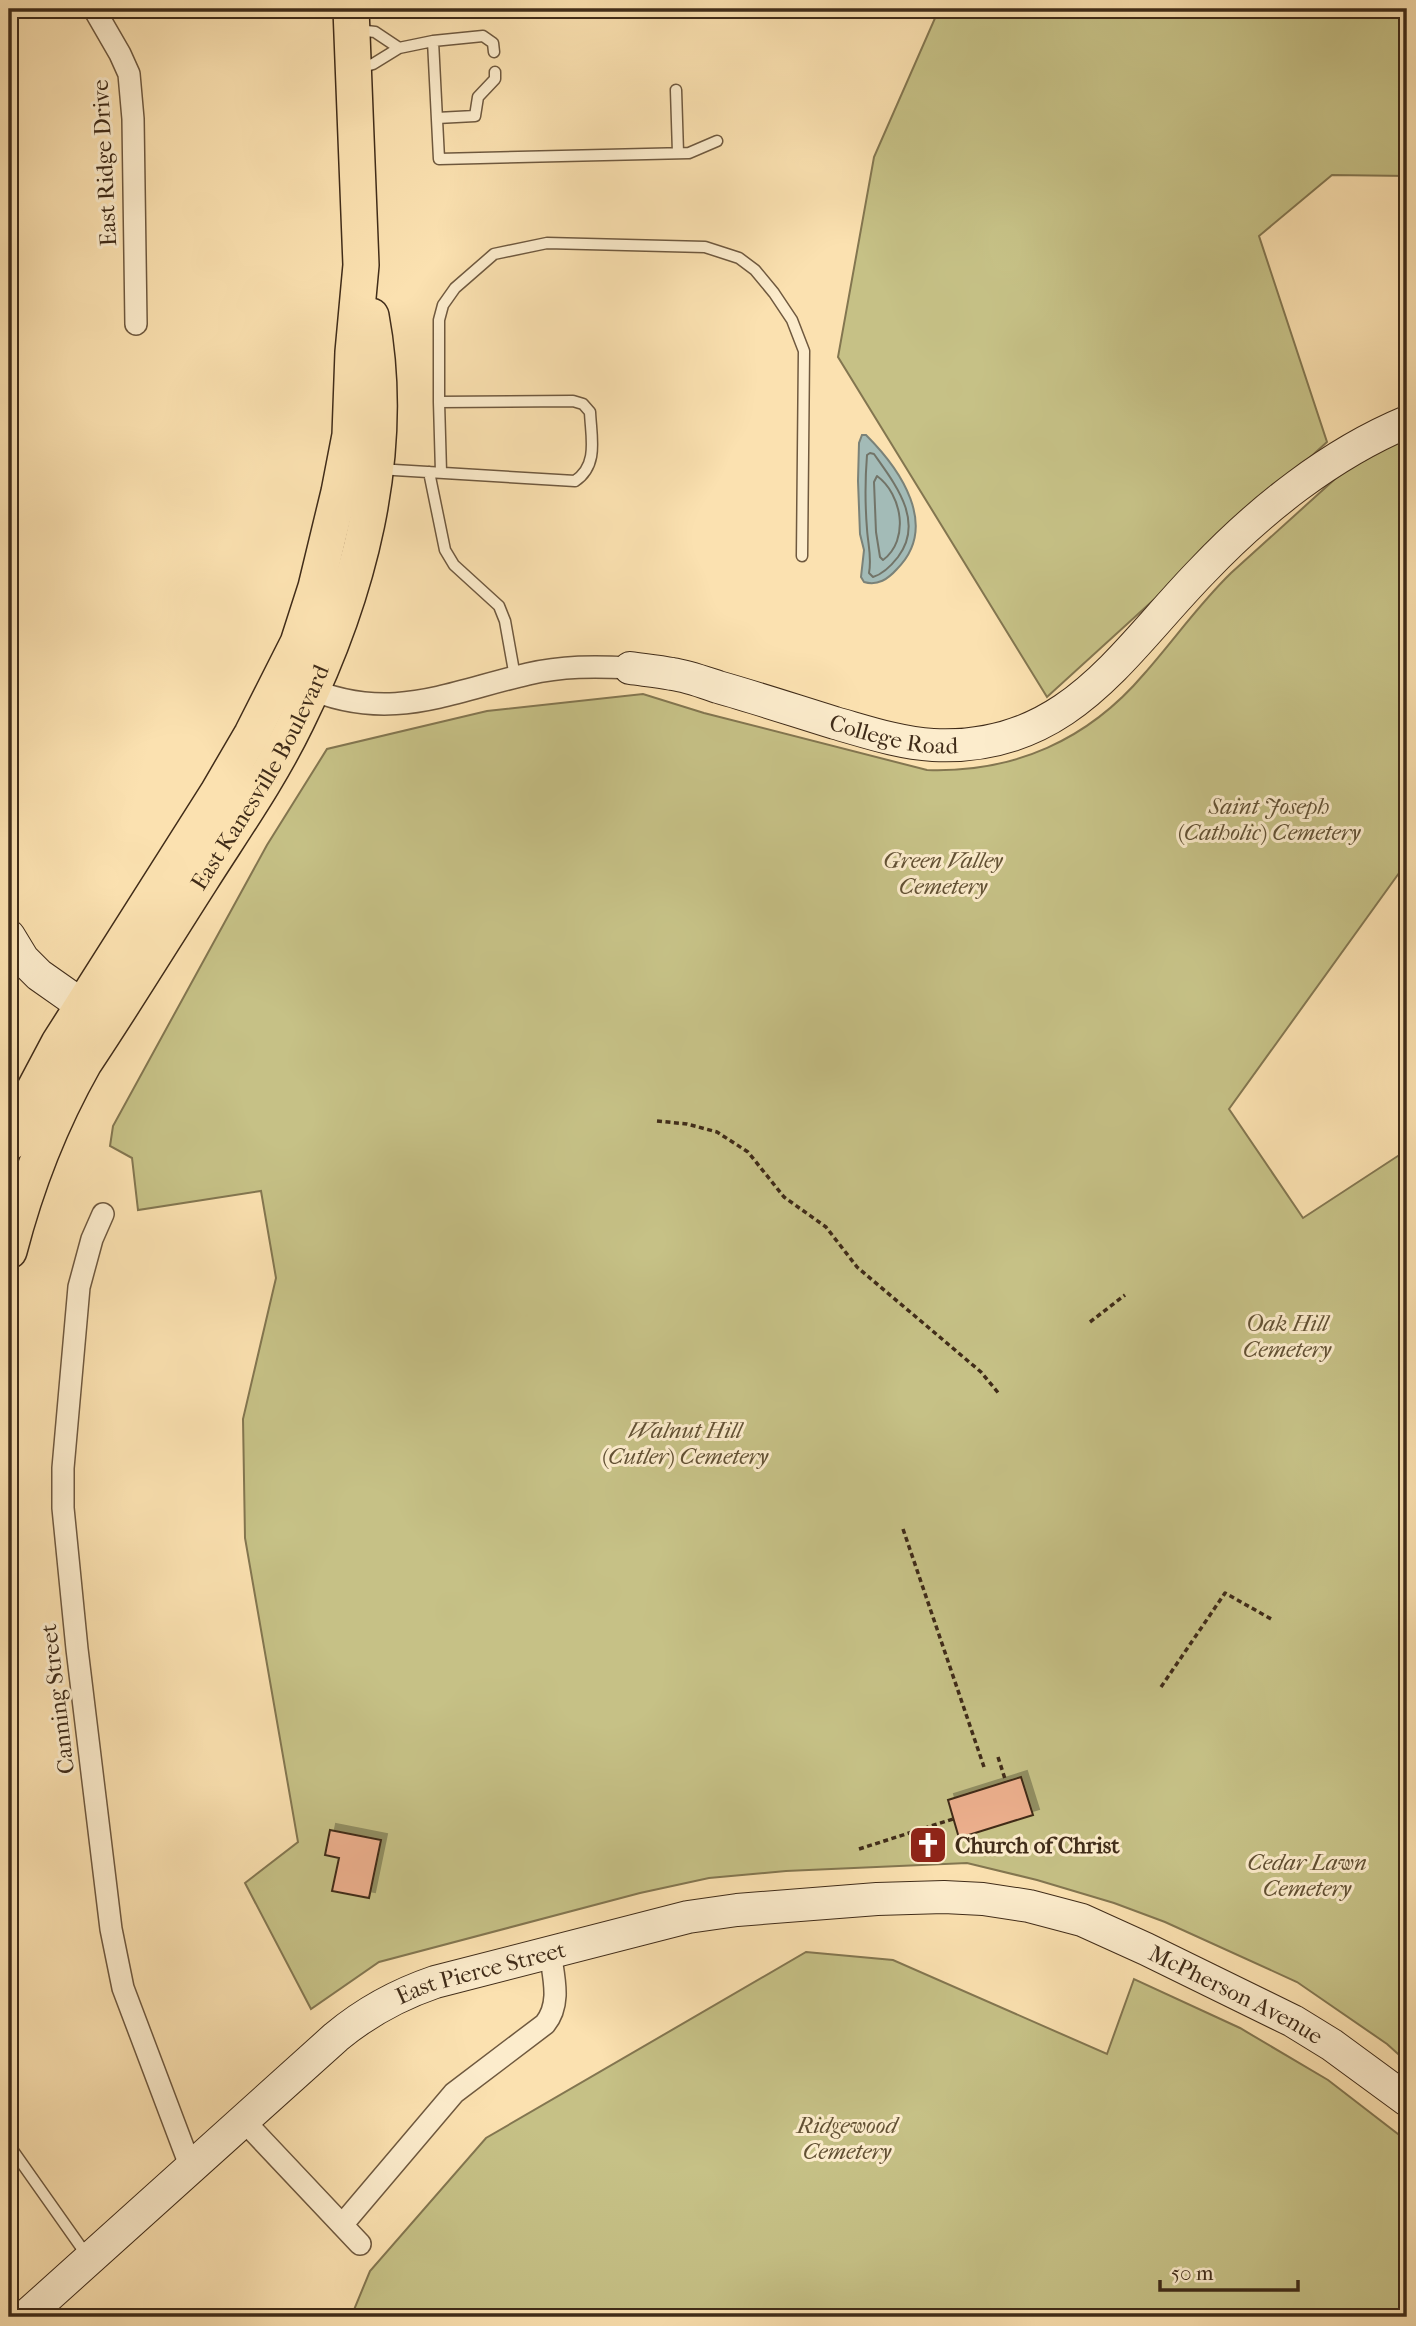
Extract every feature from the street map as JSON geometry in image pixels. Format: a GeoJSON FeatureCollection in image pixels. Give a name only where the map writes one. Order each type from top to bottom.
{"type":"FeatureCollection","features":[{"type":"Feature","properties":{"kind":"main road","name":"East Kanesville Boulevard"},"geometry":{"type":"LineString","coordinates":[[297,683],[337,630],[357,568],[376,468],[378,370],[361,265],[352,19]]}},
{"type":"Feature","properties":{"kind":"main road","name":"East Kanesville Boulevard"},"geometry":{"type":"LineString","coordinates":[[9,1143],[41,1074],[96,1015],[266,778],[297,722],[298,643],[316,587],[340,492],[350,435],[353,352],[361,265]]}},
{"type":"Feature","properties":{"kind":"main road","name":"College Road"},"geometry":{"type":"LineString","coordinates":[[630,668],[673,674],[906,742],[960,745],[992,741],[1049,719],[1077,700],[1109,674],[1202,571],[1268,510],[1338,459],[1407,422]]}},
{"type":"Feature","properties":{"kind":"main road"},"geometry":{"type":"LineString","coordinates":[[9,936],[23,959],[39,975],[96,1015]]}},
{"type":"Feature","properties":{"kind":"main road","name":"East Kanesville Boulevard"},"geometry":{"type":"LineString","coordinates":[[9,1251],[36,1163],[96,1015]]}},
{"type":"Feature","properties":{"kind":"main road","name":"East Pierce Street"},"geometry":{"type":"LineString","coordinates":[[25,2317],[336,2037],[367,2012],[385,2002],[435,1982],[678,1919],[737,1910],[877,1899],[944,1897],[995,1900],[1050,1912]]}},
{"type":"Feature","properties":{"kind":"main road","name":"McPherson Avenue"},"geometry":{"type":"LineString","coordinates":[[1050,1912],[1082,1920],[1244,1995],[1332,2045],[1407,2100]]}},
{"type":"Feature","properties":{"kind":"street","name":"East Ridge Drive"},"geometry":{"type":"LineString","coordinates":[[94,9],[129,74],[133,119],[136,324]]}},
{"type":"Feature","properties":{"kind":"street","name":"College Road"},"geometry":{"type":"LineString","coordinates":[[297,683],[374,705],[400,705],[429,701],[542,671],[591,665],[630,668]]}},
{"type":"Feature","properties":{"kind":"street","name":"Canning Street"},"geometry":{"type":"LineString","coordinates":[[103,1214],[92,1239],[79,1287],[63,1468],[63,1508],[111,1929],[123,1987],[191,2168]]}},
{"type":"Feature","properties":{"kind":"street"},"geometry":{"type":"LineString","coordinates":[[342,2225],[454,2093],[545,2024],[553,2014],[556,2001],[550,1951]]}},
{"type":"Feature","properties":{"kind":"street"},"geometry":{"type":"LineString","coordinates":[[243,2120],[360,2244]]}},
{"type":"Feature","properties":{"kind":"lane"},"geometry":{"type":"LineString","coordinates":[[352,19],[399,47]]}},
{"type":"Feature","properties":{"kind":"lane"},"geometry":{"type":"LineString","coordinates":[[353,70],[373,64],[399,47],[433,41],[483,36],[493,43],[494,52]]}},
{"type":"Feature","properties":{"kind":"lane"},"geometry":{"type":"LineString","coordinates":[[433,41],[439,159],[689,153],[718,141]]}},
{"type":"Feature","properties":{"kind":"lane"},"geometry":{"type":"LineString","coordinates":[[437,118],[475,116],[478,97],[495,79],[495,72]]}},
{"type":"Feature","properties":{"kind":"lane"},"geometry":{"type":"LineString","coordinates":[[676,90],[678,153]]}},
{"type":"Feature","properties":{"kind":"lane"},"geometry":{"type":"LineString","coordinates":[[515,677],[505,621],[499,606],[454,565],[445,550],[435,472],[439,402],[439,320],[443,304],[455,288],[494,254],[547,243],[705,247],[739,258],[755,270],[792,320],[804,351],[802,556]]}},
{"type":"Feature","properties":{"kind":"lane"},"geometry":{"type":"LineString","coordinates":[[376,468],[575,481],[589,468],[592,457],[590,412],[583,404],[573,401],[439,402]]}},
{"type":"Feature","properties":{"kind":"lane"},"geometry":{"type":"LineString","coordinates":[[9,2145],[90,2259]]}},
{"type":"Feature","properties":{"kind":"path"},"geometry":{"type":"LineString","coordinates":[[657,1121],[687,1124],[717,1132],[748,1152],[784,1197],[826,1227],[857,1267],[981,1372],[1000,1395]]}},
{"type":"Feature","properties":{"kind":"path"},"geometry":{"type":"LineString","coordinates":[[1090,1322],[1125,1295]]}},
{"type":"Feature","properties":{"kind":"path"},"geometry":{"type":"LineString","coordinates":[[903,1529],[984,1767]]}},
{"type":"Feature","properties":{"kind":"path"},"geometry":{"type":"LineString","coordinates":[[1161,1687],[1225,1592],[1273,1620]]}},
{"type":"Feature","properties":{"kind":"path"},"geometry":{"type":"LineString","coordinates":[[998,1757],[1006,1783]]}},
{"type":"Feature","properties":{"kind":"path"},"geometry":{"type":"LineString","coordinates":[[859,1849],[953,1819]]}},
{"type":"Feature","properties":{"kind":"green space"},"geometry":{"type":"Polygon","coordinates":[[[939,9],[1407,9],[1407,176],[1332,175],[1259,236],[1327,442],[1047,697],[838,357],[874,157],[939,9]]]}},
{"type":"Feature","properties":{"kind":"green space","name":"Walnut Hill (Cutler) Cemetery"},"geometry":{"type":"Polygon","coordinates":[[[1407,428],[1407,862],[1229,1109],[1303,1218],[1407,1150],[1407,2062],[1387,2044],[1297,1982],[1165,1922],[1114,1903],[1037,1880],[967,1863],[786,1871],[709,1878],[640,1893],[379,1962],[311,2009],[245,1883],[298,1842],[245,1538],[243,1419],[276,1278],[261,1191],[138,1210],[132,1158],[110,1146],[113,1126],[267,845],[327,749],[487,711],[643,694],[704,713],[927,770],[990,766],[1019,758],[1047,748],[1099,717],[1144,674],[1231,573],[1387,432],[1407,428]]]}},
{"type":"Feature","properties":{"kind":"green space","name":"Ridgewood Cemetery"},"geometry":{"type":"Polygon","coordinates":[[[806,1952],[893,1960],[1107,2054],[1134,1979],[1240,2028],[1328,2080],[1407,2141],[1407,2317],[351,2317],[370,2271],[486,2138],[806,1952]]]}},
{"type":"Feature","properties":{"kind":"water"},"geometry":{"type":"Polygon","coordinates":[[[862,435],[866,435],[879,449],[902,481],[915,517],[915,535],[909,552],[890,576],[874,583],[864,582],[861,577],[864,550],[860,534],[858,481],[859,443],[862,435]]]}},
{"type":"Feature","properties":{"kind":"building"},"geometry":{"type":"Polygon","coordinates":[[[1021,1777],[1033,1815],[959,1838],[948,1800],[1021,1777]]]}},
{"type":"Feature","properties":{"kind":"building"},"geometry":{"type":"Polygon","coordinates":[[[330,1830],[381,1840],[369,1898],[332,1891],[339,1858],[325,1855],[330,1830]]]}},
{"type":"Feature","properties":{"kind":"place","name":"Church of Christ"},"geometry":{"type":"Point","coordinates":[928,1845]}},
{"type":"Feature","properties":{"kind":"park label","name":"Saint Joseph (Catholic) Cemetery"},"geometry":{"type":"Point","coordinates":[1269,819]}},
{"type":"Feature","properties":{"kind":"park label","name":"Green Valley Cemetery"},"geometry":{"type":"Point","coordinates":[943,873]}},
{"type":"Feature","properties":{"kind":"park label","name":"Oak Hill Cemetery"},"geometry":{"type":"Point","coordinates":[1287,1336]}},
{"type":"Feature","properties":{"kind":"park label","name":"Cedar Lawn Cemetery"},"geometry":{"type":"Point","coordinates":[1307,1875]}}]}
